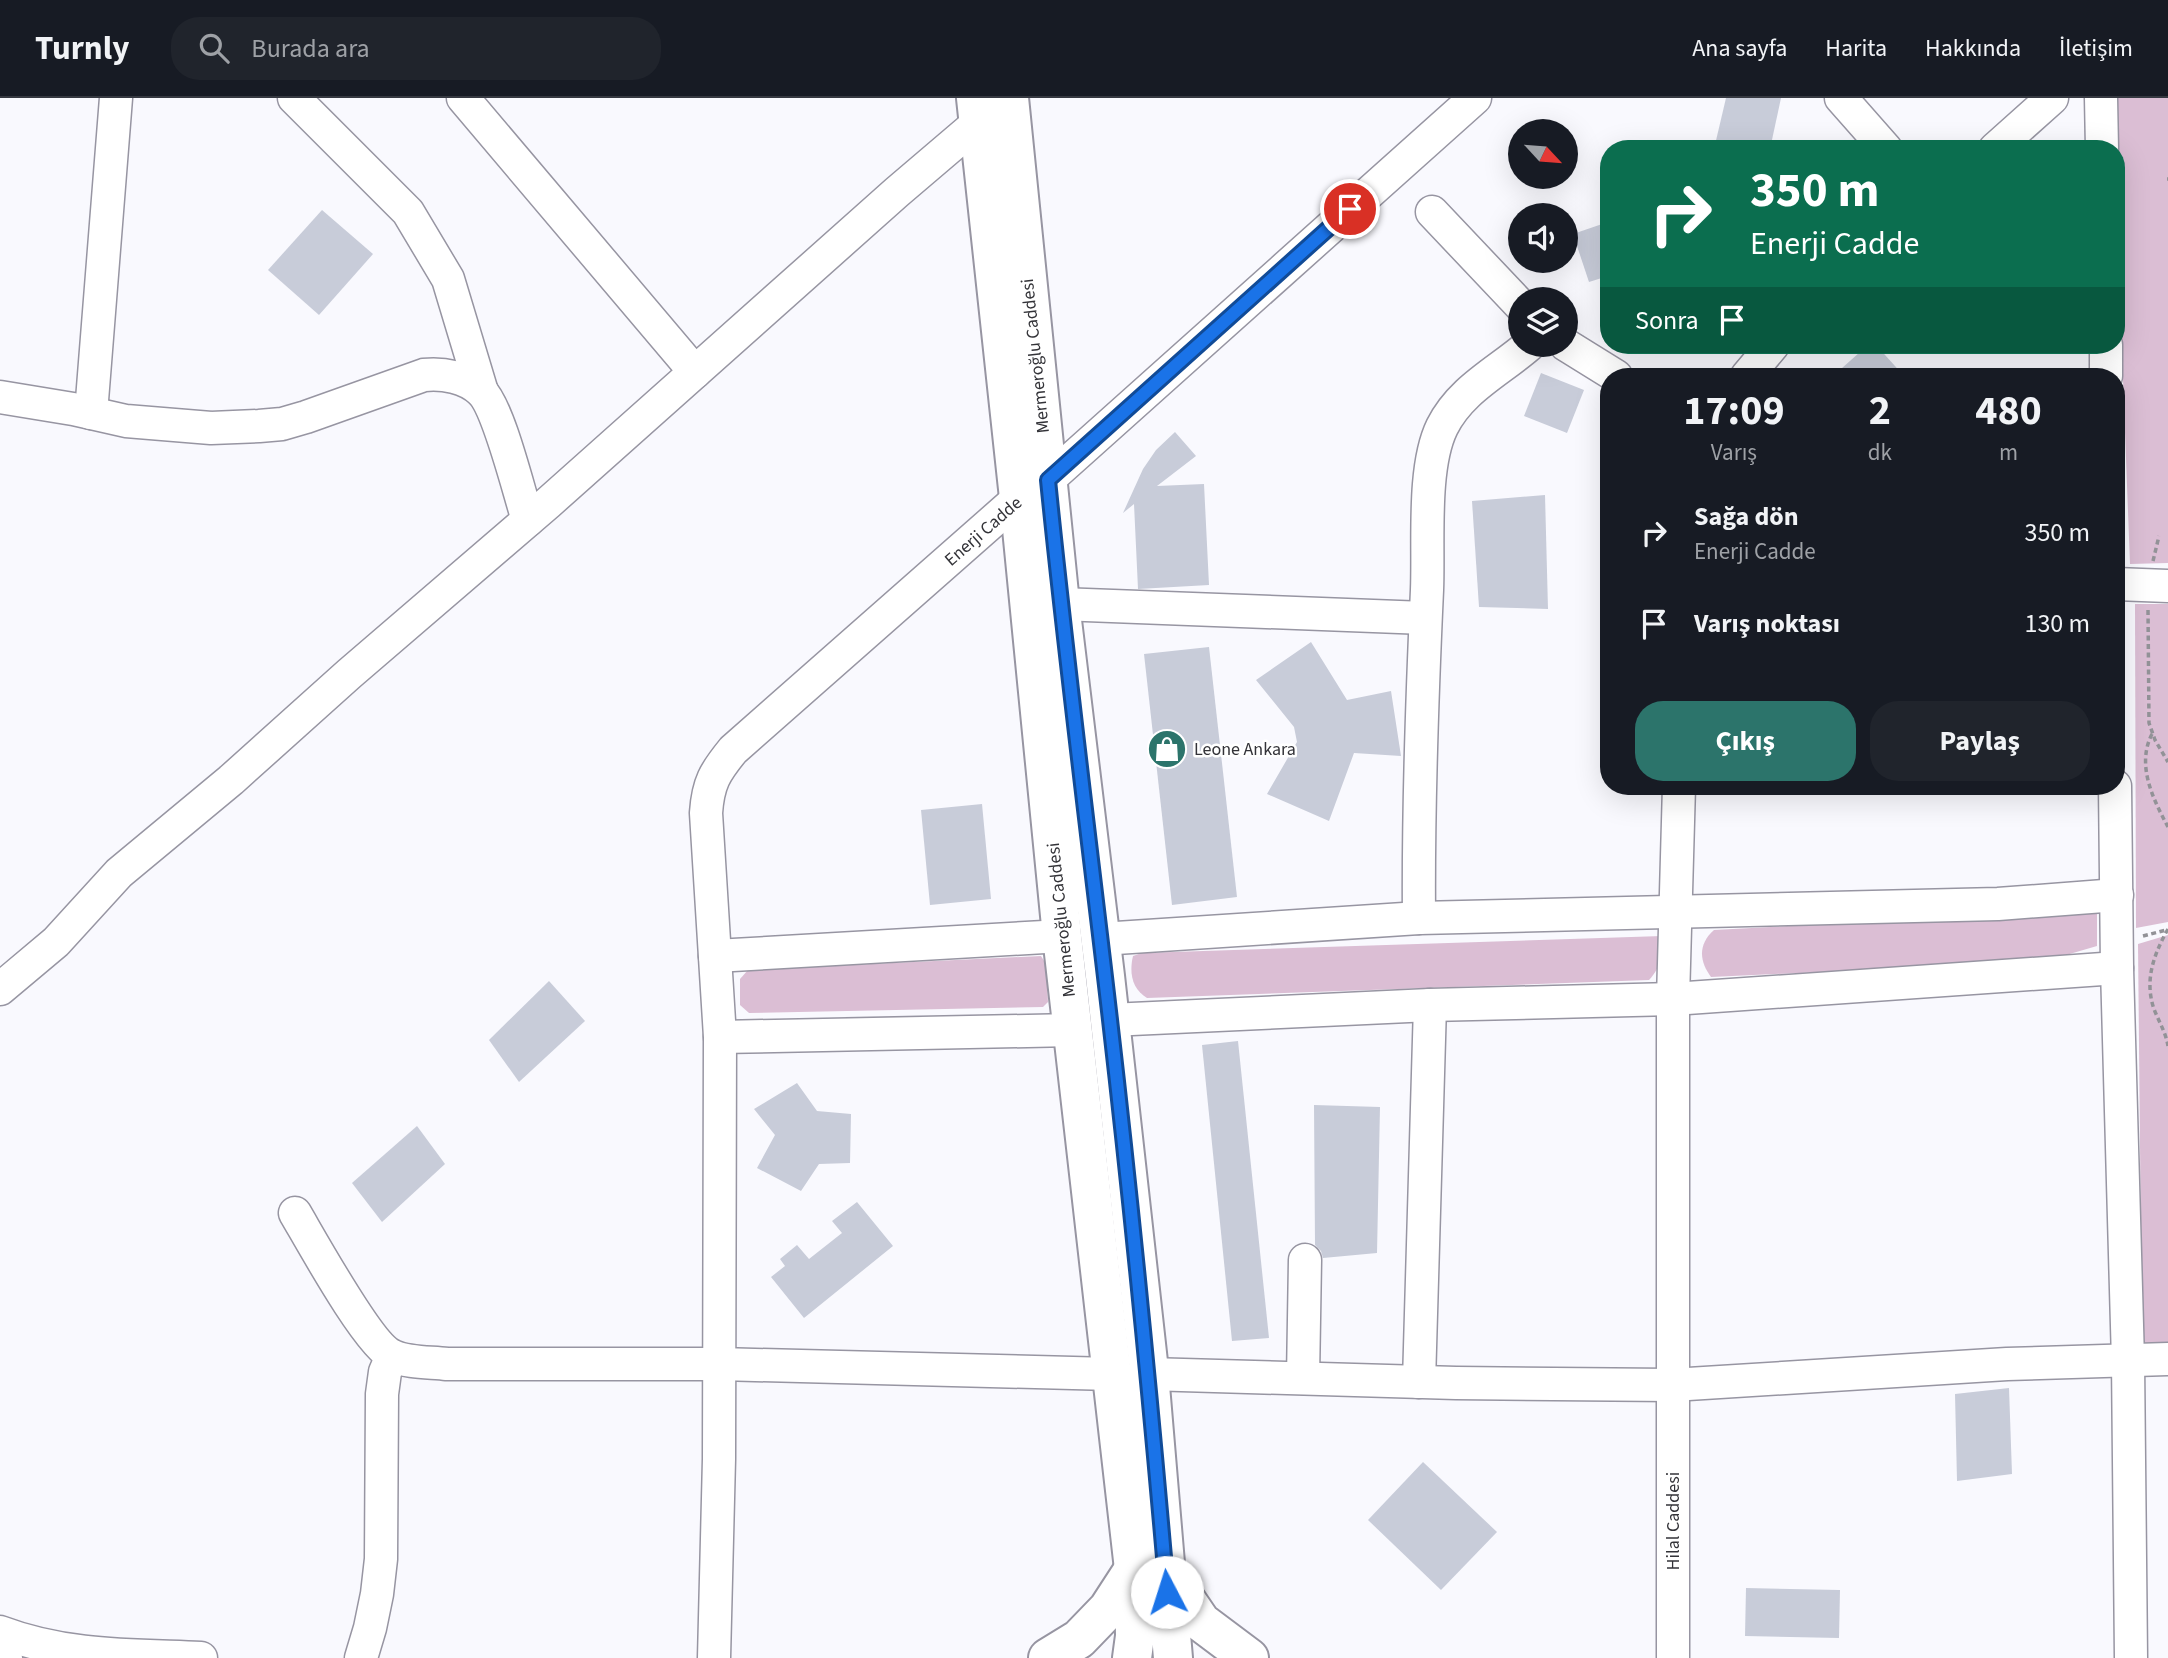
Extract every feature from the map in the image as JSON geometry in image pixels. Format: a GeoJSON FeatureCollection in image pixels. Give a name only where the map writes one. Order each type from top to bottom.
{"type":"FeatureCollection","features":[{"type":"Feature","properties":{"kind":"main road","name":"Mermeroğlu Caddesi"},"geometry":{"type":"LineString","coordinates":[[1009,98],[1062,936],[1073,1030],[1130,1374]]}},
{"type":"Feature","properties":{"kind":"main road","name":"Mermeroğlu Caddesi"},"geometry":{"type":"LineString","coordinates":[[977,110],[1033,489],[1060,604],[1110,1020],[1130,1374],[1150,1569],[1173,1658]]}},
{"type":"Feature","properties":{"kind":"main road","name":"Mermeroğlu Caddesi"},"geometry":{"type":"LineString","coordinates":[[1132,1658],[1150,1569]]}},
{"type":"Feature","properties":{"kind":"main road"},"geometry":{"type":"LineString","coordinates":[[1048,1658],[1079,1639],[1150,1569],[1201,1622],[1249,1658]]}},
{"type":"Feature","properties":{"kind":"street"},"geometry":{"type":"LineString","coordinates":[[91,413],[116,98]]}},
{"type":"Feature","properties":{"kind":"street"},"geometry":{"type":"LineString","coordinates":[[294,98],[408,212],[448,279],[482,392],[496,418],[528,520]]}},
{"type":"Feature","properties":{"kind":"street"},"geometry":{"type":"LineString","coordinates":[[463,98],[695,372]]}},
{"type":"Feature","properties":{"kind":"street","name":"Enerji Cadde"},"geometry":{"type":"LineString","coordinates":[[715,956],[707,791],[715,772],[733,750],[1475,98]]}},
{"type":"Feature","properties":{"kind":"street"},"geometry":{"type":"LineString","coordinates":[[1841,98],[1878,140]]}},
{"type":"Feature","properties":{"kind":"street"},"geometry":{"type":"LineString","coordinates":[[2005,140],[2052,98]]}},
{"type":"Feature","properties":{"kind":"street"},"geometry":{"type":"LineString","coordinates":[[2101,98],[2102,140]]}},
{"type":"Feature","properties":{"kind":"street"},"geometry":{"type":"LineString","coordinates":[[0,989],[56,942],[119,873],[231,780],[695,372],[977,110]]}},
{"type":"Feature","properties":{"kind":"street"},"geometry":{"type":"LineString","coordinates":[[1432,212],[1508,292]]}},
{"type":"Feature","properties":{"kind":"street"},"geometry":{"type":"LineString","coordinates":[[1578,352],[1603,368]]}},
{"type":"Feature","properties":{"kind":"street"},"geometry":{"type":"LineString","coordinates":[[1753,368],[1765,354]]}},
{"type":"Feature","properties":{"kind":"street"},"geometry":{"type":"LineString","coordinates":[[1419,918],[1425,618],[1434,449],[1453,408],[1480,380],[1515,357]]}},
{"type":"Feature","properties":{"kind":"street"},"geometry":{"type":"LineString","coordinates":[[0,397],[126,421],[211,428],[282,424],[424,375],[454,377],[482,392]]}},
{"type":"Feature","properties":{"kind":"street"},"geometry":{"type":"LineString","coordinates":[[2125,584],[2158,585]]}},
{"type":"Feature","properties":{"kind":"street"},"geometry":{"type":"LineString","coordinates":[[1060,604],[1425,618]]}},
{"type":"Feature","properties":{"kind":"street","name":"Hilal Caddesi"},"geometry":{"type":"LineString","coordinates":[[1673,1658],[1674,999],[1679,795]]}},
{"type":"Feature","properties":{"kind":"street"},"geometry":{"type":"LineString","coordinates":[[2115,795],[2128,1361],[2131,1658]]}},
{"type":"Feature","properties":{"kind":"street"},"geometry":{"type":"LineString","coordinates":[[1101,939],[1419,918],[1998,904],[2117,895]]}},
{"type":"Feature","properties":{"kind":"street"},"geometry":{"type":"LineString","coordinates":[[714,1658],[719,1459],[720,1037],[715,956],[1062,936]]}},
{"type":"Feature","properties":{"kind":"street"},"geometry":{"type":"LineString","coordinates":[[1110,1020],[1430,1005],[1674,999],[2117,968]]}},
{"type":"Feature","properties":{"kind":"street"},"geometry":{"type":"LineString","coordinates":[[1419,1382],[1430,1005]]}},
{"type":"Feature","properties":{"kind":"street"},"geometry":{"type":"LineString","coordinates":[[720,1037],[1073,1030]]}},
{"type":"Feature","properties":{"kind":"street"},"geometry":{"type":"LineString","coordinates":[[295,1213],[361,1322],[386,1352],[392,1356],[447,1364],[719,1364],[1419,1382],[1672,1385],[2007,1364],[2168,1359]]}},
{"type":"Feature","properties":{"kind":"street"},"geometry":{"type":"LineString","coordinates":[[1303,1378],[1305,1261]]}},
{"type":"Feature","properties":{"kind":"street"},"geometry":{"type":"LineString","coordinates":[[361,1658],[377,1594],[381,1559],[382,1394],[385,1372],[392,1356]]}},
{"type":"Feature","properties":{"kind":"street"},"geometry":{"type":"LineString","coordinates":[[0,1632],[31,1643],[73,1651],[201,1658]]}},
{"type":"Feature","properties":{"kind":"street"},"geometry":{"type":"LineString","coordinates":[[0,1656],[6,1658]]}},
{"type":"Feature","properties":{"kind":"path"},"geometry":{"type":"LineString","coordinates":[[2159,536],[2149,723],[2162,755],[2168,762]]}},
{"type":"Feature","properties":{"kind":"path"},"geometry":{"type":"LineString","coordinates":[[2152,734],[2145,759],[2149,786],[2168,827]]}},
{"type":"Feature","properties":{"kind":"path"},"geometry":{"type":"LineString","coordinates":[[2168,929],[2157,947],[2149,984],[2153,1006],[2168,1046]]}},
{"type":"Feature","properties":{"kind":"shaded area"},"geometry":{"type":"Polygon","coordinates":[[[2112,98],[2168,98],[2168,563],[2130,564],[2125,368],[2123,368],[2122,354],[2125,354],[2125,140],[2115,140],[2112,98]]]}},
{"type":"Feature","properties":{"kind":"shaded area"},"geometry":{"type":"Polygon","coordinates":[[[2135,604],[2168,604],[2168,922],[2136,928],[2135,604]]]}},
{"type":"Feature","properties":{"kind":"shaded area"},"geometry":{"type":"Polygon","coordinates":[[[2097,909],[2097,946],[2042,962],[1711,977],[1702,959],[1705,941],[1714,930],[2097,909]]]}},
{"type":"Feature","properties":{"kind":"shaded area"},"geometry":{"type":"Polygon","coordinates":[[[2168,935],[2168,1344],[2142,1345],[2138,944],[2168,935]]]}},
{"type":"Feature","properties":{"kind":"shaded area"},"geometry":{"type":"Polygon","coordinates":[[[1662,936],[1660,960],[1657,970],[1649,980],[1147,998],[1135,985],[1131,968],[1133,956],[1142,953],[1662,936]]]}},
{"type":"Feature","properties":{"kind":"shaded area"},"geometry":{"type":"Polygon","coordinates":[[[1041,956],[1046,964],[1048,1002],[1043,1007],[749,1013],[740,1005],[740,979],[748,970],[1041,956]]]}},
{"type":"Feature","properties":{"kind":"building"},"geometry":{"type":"Polygon","coordinates":[[[1726,98],[1781,98],[1772,140],[1716,140],[1726,98]]]}},
{"type":"Feature","properties":{"kind":"building"},"geometry":{"type":"Polygon","coordinates":[[[322,210],[373,254],[319,315],[268,270],[322,210]]]}},
{"type":"Feature","properties":{"kind":"building"},"geometry":{"type":"Polygon","coordinates":[[[1600,225],[1600,279],[1589,282],[1578,249],[1578,232],[1600,225]]]}},
{"type":"Feature","properties":{"kind":"building"},"geometry":{"type":"Polygon","coordinates":[[[1858,354],[1884,354],[1897,368],[1842,368],[1858,354]]]}},
{"type":"Feature","properties":{"kind":"building"},"geometry":{"type":"Polygon","coordinates":[[[1541,373],[1584,390],[1567,433],[1524,416],[1541,373]]]}},
{"type":"Feature","properties":{"kind":"building"},"geometry":{"type":"Polygon","coordinates":[[[1175,432],[1196,456],[1157,486],[1204,484],[1209,585],[1138,589],[1134,504],[1123,513],[1143,469],[1156,450],[1175,432]]]}},
{"type":"Feature","properties":{"kind":"building"},"geometry":{"type":"Polygon","coordinates":[[[1545,495],[1548,609],[1479,607],[1472,501],[1545,495]]]}},
{"type":"Feature","properties":{"kind":"building"},"geometry":{"type":"Polygon","coordinates":[[[1311,642],[1347,700],[1391,691],[1401,756],[1354,753],[1329,821],[1267,794],[1297,742],[1294,727],[1256,680],[1311,642]]]}},
{"type":"Feature","properties":{"kind":"building"},"geometry":{"type":"Polygon","coordinates":[[[1209,647],[1237,897],[1172,905],[1144,654],[1209,647]]]}},
{"type":"Feature","properties":{"kind":"building"},"geometry":{"type":"Polygon","coordinates":[[[982,804],[991,899],[930,905],[921,810],[982,804]]]}},
{"type":"Feature","properties":{"kind":"building"},"geometry":{"type":"Polygon","coordinates":[[[549,981],[585,1021],[519,1082],[489,1040],[549,981]]]}},
{"type":"Feature","properties":{"kind":"building"},"geometry":{"type":"Polygon","coordinates":[[[1238,1041],[1269,1338],[1232,1341],[1202,1045],[1238,1041]]]}},
{"type":"Feature","properties":{"kind":"building"},"geometry":{"type":"Polygon","coordinates":[[[797,1083],[817,1111],[851,1114],[850,1163],[819,1164],[801,1191],[757,1168],[775,1135],[754,1109],[797,1083]]]}},
{"type":"Feature","properties":{"kind":"building"},"geometry":{"type":"Polygon","coordinates":[[[1314,1105],[1380,1107],[1377,1253],[1323,1258],[1315,1245],[1314,1105]]]}},
{"type":"Feature","properties":{"kind":"building"},"geometry":{"type":"Polygon","coordinates":[[[417,1126],[445,1164],[382,1222],[352,1183],[417,1126]]]}},
{"type":"Feature","properties":{"kind":"building"},"geometry":{"type":"Polygon","coordinates":[[[857,1202],[893,1246],[804,1318],[771,1277],[785,1266],[780,1259],[797,1245],[809,1259],[842,1233],[832,1221],[857,1202]]]}},
{"type":"Feature","properties":{"kind":"building"},"geometry":{"type":"Polygon","coordinates":[[[2009,1388],[2012,1474],[1957,1481],[1955,1394],[2009,1388]]]}},
{"type":"Feature","properties":{"kind":"building"},"geometry":{"type":"Polygon","coordinates":[[[1423,1462],[1497,1532],[1441,1590],[1368,1520],[1423,1462]]]}},
{"type":"Feature","properties":{"kind":"building"},"geometry":{"type":"Polygon","coordinates":[[[1746,1588],[1840,1590],[1839,1638],[1745,1636],[1746,1588]]]}},
{"type":"Feature","properties":{"kind":"place","name":"Leone Ankara"},"geometry":{"type":"Point","coordinates":[1167,749]}},
{"type":"Feature","properties":{"kind":"route"},"geometry":{"type":"LineString","coordinates":[[1167,1592],[1145,1336],[1048,480],[1350,209]]}}]}
